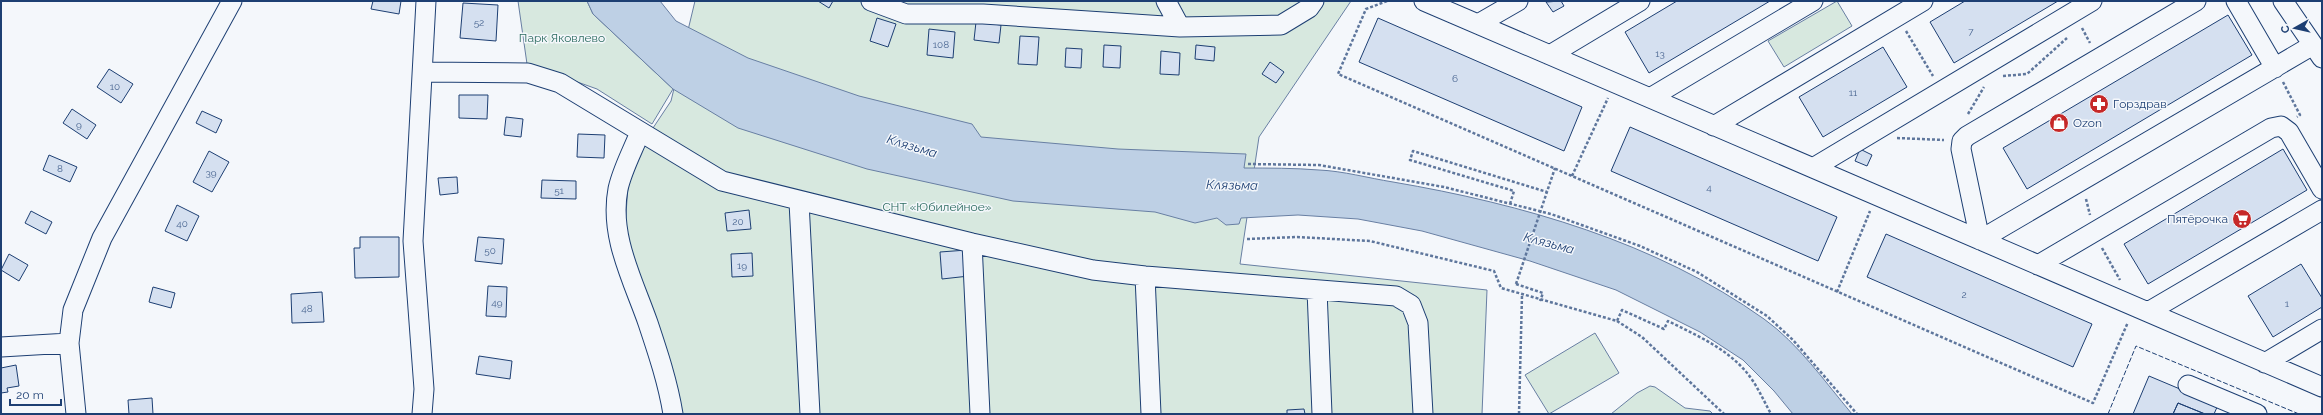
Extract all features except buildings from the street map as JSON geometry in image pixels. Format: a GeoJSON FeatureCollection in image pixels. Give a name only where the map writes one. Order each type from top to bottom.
{"type":"FeatureCollection","features":[{"type":"Feature","properties":{"kind":"street"},"geometry":{"type":"LineString","coordinates":[[76,414],[69,343],[73,310],[102,238],[232,1]]}},
{"type":"Feature","properties":{"kind":"street"},"geometry":{"type":"LineString","coordinates":[[422,414],[424,389],[413,241],[426,1]]}},
{"type":"Feature","properties":{"kind":"street"},"geometry":{"type":"LineString","coordinates":[[871,1],[906,14],[980,8],[1180,26],[1282,25],[1309,8],[1314,1]]}},
{"type":"Feature","properties":{"kind":"street"},"geometry":{"type":"LineString","coordinates":[[1166,1],[1180,26]]}},
{"type":"Feature","properties":{"kind":"street"},"geometry":{"type":"LineString","coordinates":[[1424,1],[2322,387]]}},
{"type":"Feature","properties":{"kind":"street"},"geometry":{"type":"LineString","coordinates":[[1478,24],[1518,1]]}},
{"type":"Feature","properties":{"kind":"street"},"geometry":{"type":"LineString","coordinates":[[1550,55],[1640,1]]}},
{"type":"Feature","properties":{"kind":"street"},"geometry":{"type":"LineString","coordinates":[[1650,98],[1813,1]]}},
{"type":"Feature","properties":{"kind":"street"},"geometry":{"type":"LineString","coordinates":[[1714,126],[1923,1]]}},
{"type":"Feature","properties":{"kind":"street"},"geometry":{"type":"LineString","coordinates":[[1813,168],[2092,1]]}},
{"type":"Feature","properties":{"kind":"street"},"geometry":{"type":"LineString","coordinates":[[1980,240],[1962,149],[1962,141],[1967,136],[2196,1]]}},
{"type":"Feature","properties":{"kind":"street"},"geometry":{"type":"LineString","coordinates":[[2236,1],[2275,68]]}},
{"type":"Feature","properties":{"kind":"street"},"geometry":{"type":"LineString","coordinates":[[1980,240],[2275,68],[2317,52],[2283,1]]}},
{"type":"Feature","properties":{"kind":"street"},"geometry":{"type":"LineString","coordinates":[[423,72],[528,73],[560,83],[722,181],[799,202],[972,243],[1094,270],[1145,276],[1396,296],[1411,305],[1418,323],[1423,414]]}},
{"type":"Feature","properties":{"kind":"street"},"geometry":{"type":"LineString","coordinates":[[2038,265],[2271,128],[2281,126],[2289,132],[2322,189]]}},
{"type":"Feature","properties":{"kind":"street"},"geometry":{"type":"LineString","coordinates":[[640,132],[618,188],[617,229],[627,268],[648,324],[670,394],[673,414]]}},
{"type":"Feature","properties":{"kind":"street"},"geometry":{"type":"LineString","coordinates":[[799,202],[810,414]]}},
{"type":"Feature","properties":{"kind":"street"},"geometry":{"type":"LineString","coordinates":[[2141,310],[2322,210]]}},
{"type":"Feature","properties":{"kind":"street"},"geometry":{"type":"LineString","coordinates":[[972,243],[980,414]]}},
{"type":"Feature","properties":{"kind":"street"},"geometry":{"type":"LineString","coordinates":[[1145,276],[1151,414]]}},
{"type":"Feature","properties":{"kind":"street"},"geometry":{"type":"LineString","coordinates":[[1317,290],[1322,414]]}},
{"type":"Feature","properties":{"kind":"street"},"geometry":{"type":"LineString","coordinates":[[2265,363],[2322,329]]}},
{"type":"Feature","properties":{"kind":"street"},"geometry":{"type":"LineString","coordinates":[[1,346],[69,343]]}},
{"type":"Feature","properties":{"kind":"street"},"geometry":{"type":"LineString","coordinates":[[2188,385],[2257,414]]}},
{"type":"Feature","properties":{"kind":"path"},"geometry":{"type":"LineString","coordinates":[[1388,1],[1366,9],[1338,74],[2093,403],[2141,310],[2094,232],[2081,181]]}},
{"type":"Feature","properties":{"kind":"path"},"geometry":{"type":"LineString","coordinates":[[1898,16],[1942,91]]}},
{"type":"Feature","properties":{"kind":"path"},"geometry":{"type":"LineString","coordinates":[[2074,31],[2080,26],[2099,58]]}},
{"type":"Feature","properties":{"kind":"path"},"geometry":{"type":"LineString","coordinates":[[1998,77],[2028,74],[2069,37]]}},
{"type":"Feature","properties":{"kind":"path"},"geometry":{"type":"LineString","coordinates":[[2275,68],[2300,115],[2281,126]]}},
{"type":"Feature","properties":{"kind":"path"},"geometry":{"type":"LineString","coordinates":[[1572,176],[1615,83]]}},
{"type":"Feature","properties":{"kind":"path"},"geometry":{"type":"LineString","coordinates":[[1967,115],[1986,84]]}},
{"type":"Feature","properties":{"kind":"path"},"geometry":{"type":"LineString","coordinates":[[1865,137],[1962,141]]}},
{"type":"Feature","properties":{"kind":"path"},"geometry":{"type":"LineString","coordinates":[[1510,204],[1514,191],[1410,160],[1413,151],[1547,192]]}},
{"type":"Feature","properties":{"kind":"path"},"geometry":{"type":"LineString","coordinates":[[1248,164],[1319,165],[1444,187],[1551,214],[1633,243],[1697,272],[1767,316],[1793,340],[1857,414]]}},
{"type":"Feature","properties":{"kind":"path"},"geometry":{"type":"LineString","coordinates":[[1540,301],[1543,293],[1516,284],[1554,168]]}},
{"type":"Feature","properties":{"kind":"path"},"geometry":{"type":"LineString","coordinates":[[1837,292],[1876,195]]}},
{"type":"Feature","properties":{"kind":"path"},"geometry":{"type":"LineString","coordinates":[[1247,239],[1311,237],[1370,241],[1494,271],[1501,288],[1540,301],[1617,321],[1642,337],[1724,414]]}},
{"type":"Feature","properties":{"kind":"path"},"geometry":{"type":"LineString","coordinates":[[1519,414],[1522,295]]}},
{"type":"Feature","properties":{"kind":"path"},"geometry":{"type":"LineString","coordinates":[[1617,321],[1622,310],[1664,329],[1668,321],[1722,349],[1736,361],[1753,381],[1771,414]]}},
{"type":"Feature","properties":{"kind":"green space","name":"Парк Яковлево"},"geometry":{"type":"Polygon","coordinates":[[[518,1],[587,1],[593,14],[673,89],[652,124],[597,89],[527,64],[518,1]]]}},
{"type":"Feature","properties":{"kind":"green space","name":"СНТ «Юбилейное»"},"geometry":{"type":"Polygon","coordinates":[[[695,1],[1351,1],[1259,137],[1240,264],[1487,290],[1482,414],[680,414],[634,267],[625,228],[628,186],[647,137],[671,101],[695,1]]]}},
{"type":"Feature","properties":{"kind":"green space"},"geometry":{"type":"Polygon","coordinates":[[[1837,1],[1852,26],[1784,67],[1768,41],[1837,1]]]}},
{"type":"Feature","properties":{"kind":"green space"},"geometry":{"type":"Polygon","coordinates":[[[1595,333],[1619,373],[1549,414],[1525,375],[1595,333]]]}},
{"type":"Feature","properties":{"kind":"green space"},"geometry":{"type":"Polygon","coordinates":[[[1650,386],[1655,387],[1685,408],[1710,411],[1713,414],[1611,414],[1637,393],[1650,386]]]}},
{"type":"Feature","properties":{"kind":"water","name":"Клязьма"},"geometry":{"type":"Polygon","coordinates":[[[587,1],[660,1],[676,21],[748,58],[859,96],[972,124],[981,137],[1118,149],[1246,154],[1244,168],[1300,169],[1346,173],[1442,191],[1490,202],[1539,215],[1586,230],[1679,268],[1722,292],[1764,319],[1800,351],[1852,414],[1793,414],[1774,391],[1743,360],[1700,332],[1616,290],[1530,261],[1422,231],[1358,219],[1298,215],[1241,218],[1239,224],[1226,225],[1217,218],[1195,223],[1155,212],[1013,201],[867,169],[738,128],[673,89],[593,14],[587,1]]]}},
{"type":"Feature","properties":{"kind":"fence"},"geometry":{"type":"LineString","coordinates":[[2108,414],[2136,346],[2299,414]]}},
{"type":"Feature","properties":{"kind":"place","name":"Горздрав"},"geometry":{"type":"Point","coordinates":[2099,104]}},
{"type":"Feature","properties":{"kind":"place","name":"Ozon"},"geometry":{"type":"Point","coordinates":[2059,123]}},
{"type":"Feature","properties":{"kind":"place","name":"Пятёрочка"},"geometry":{"type":"Point","coordinates":[2242,219]}}]}
